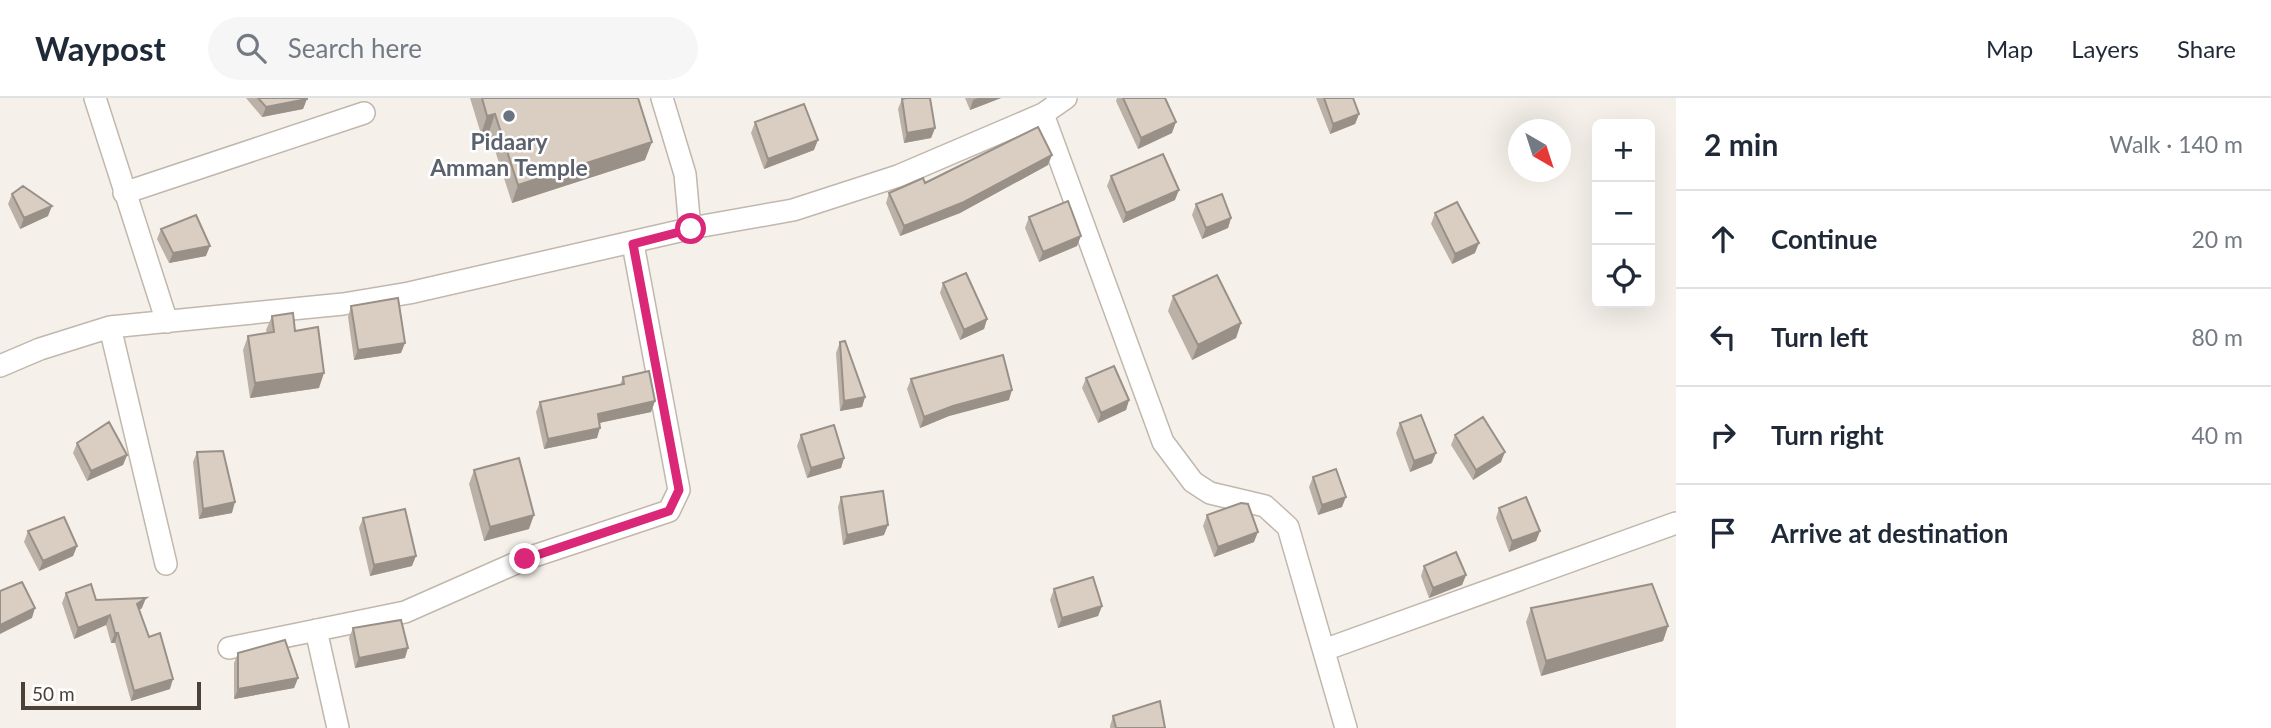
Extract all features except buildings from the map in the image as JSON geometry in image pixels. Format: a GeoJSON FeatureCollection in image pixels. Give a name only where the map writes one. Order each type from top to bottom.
{"type":"FeatureCollection","features":[{"type":"Feature","properties":{"kind":"street"},"geometry":{"type":"LineString","coordinates":[[95,98],[167,322]]}},
{"type":"Feature","properties":{"kind":"street"},"geometry":{"type":"LineString","coordinates":[[662,98],[685,174],[691,229]]}},
{"type":"Feature","properties":{"kind":"street"},"geometry":{"type":"LineString","coordinates":[[0,366],[40,349],[110,327],[343,304],[633,244],[691,229],[793,210],[898,176],[1043,114],[1066,98]]}},
{"type":"Feature","properties":{"kind":"street"},"geometry":{"type":"LineString","coordinates":[[124,193],[364,113]]}},
{"type":"Feature","properties":{"kind":"street"},"geometry":{"type":"LineString","coordinates":[[1043,114],[1163,442],[1193,482],[1210,493],[1265,506],[1287,527],[1346,728]]}},
{"type":"Feature","properties":{"kind":"street"},"geometry":{"type":"LineString","coordinates":[[229,648],[405,611],[525,559],[669,511],[679,490],[633,244]]}},
{"type":"Feature","properties":{"kind":"street"},"geometry":{"type":"LineString","coordinates":[[110,327],[166,564]]}},
{"type":"Feature","properties":{"kind":"street"},"geometry":{"type":"LineString","coordinates":[[1324,650],[1676,523]]}},
{"type":"Feature","properties":{"kind":"street"},"geometry":{"type":"LineString","coordinates":[[316,630],[338,728]]}},
{"type":"Feature","properties":{"kind":"place","name":"Pidaary Amman Temple"},"geometry":{"type":"Point","coordinates":[509,116]}},
{"type":"Feature","properties":{"kind":"route"},"geometry":{"type":"LineString","coordinates":[[525,559],[669,511],[679,490],[633,244],[691,229]]}}]}
